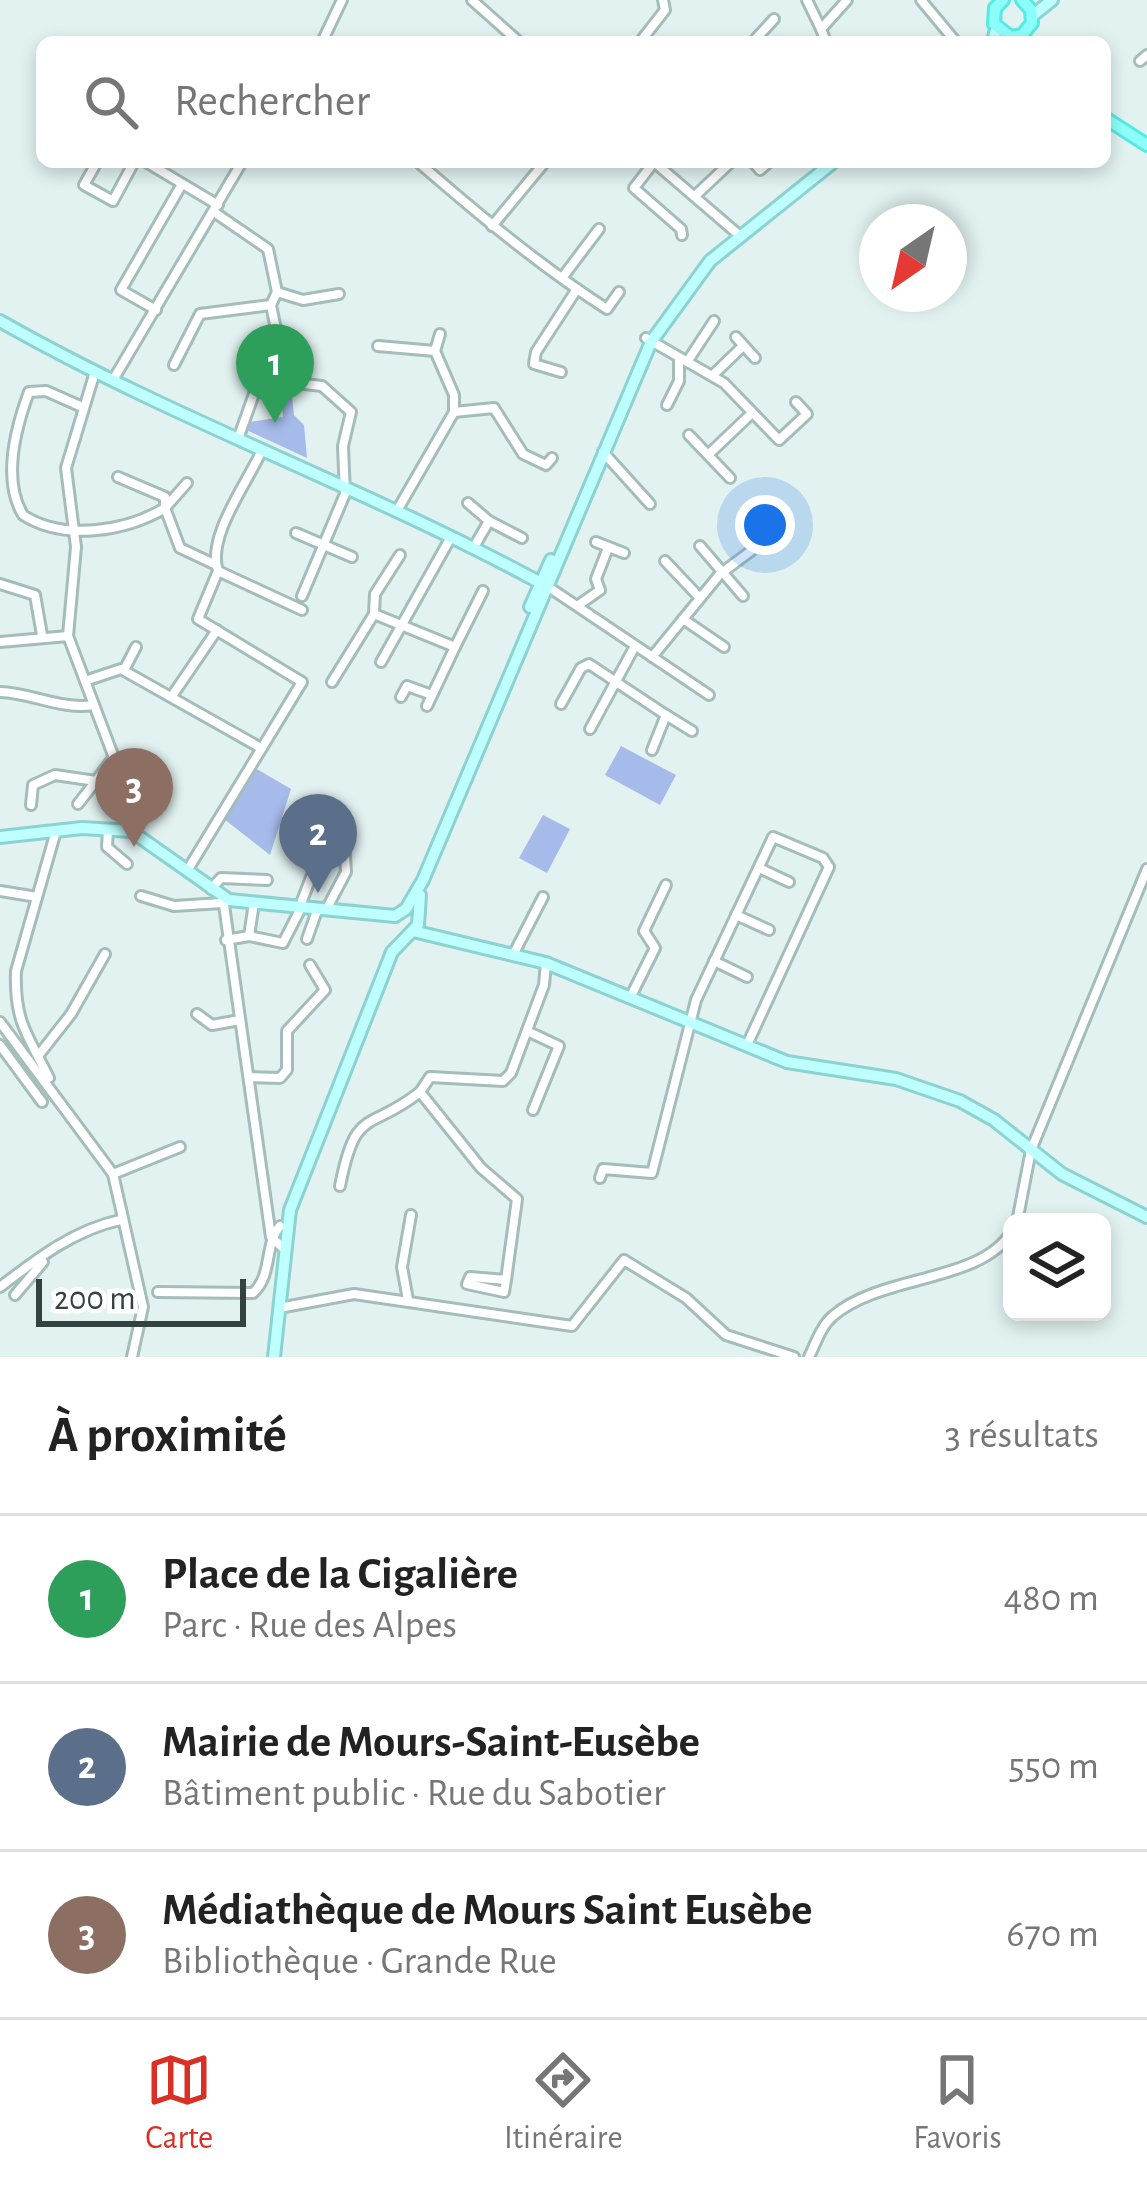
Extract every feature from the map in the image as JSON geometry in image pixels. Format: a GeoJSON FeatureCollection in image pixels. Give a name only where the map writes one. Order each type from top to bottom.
{"type":"FeatureCollection","features":[{"type":"Feature","properties":{"kind":"main road"},"geometry":{"type":"LineString","coordinates":[[985,0],[1008,36]]}},
{"type":"Feature","properties":{"kind":"main road"},"geometry":{"type":"LineString","coordinates":[[993,14],[1003,0]]}},
{"type":"Feature","properties":{"kind":"main road"},"geometry":{"type":"LineString","coordinates":[[1014,36],[1031,21],[1024,1]]}},
{"type":"Feature","properties":{"kind":"main road"},"geometry":{"type":"LineString","coordinates":[[1111,122],[1147,145]]}},
{"type":"Feature","properties":{"kind":"street"},"geometry":{"type":"LineString","coordinates":[[325,36],[342,0]]}},
{"type":"Feature","properties":{"kind":"street"},"geometry":{"type":"LineString","coordinates":[[472,0],[512,36]]}},
{"type":"Feature","properties":{"kind":"street"},"geometry":{"type":"LineString","coordinates":[[644,36],[664,10],[663,0]]}},
{"type":"Feature","properties":{"kind":"street"},"geometry":{"type":"LineString","coordinates":[[807,0],[824,36]]}},
{"type":"Feature","properties":{"kind":"street"},"geometry":{"type":"LineString","coordinates":[[821,28],[847,0]]}},
{"type":"Feature","properties":{"kind":"street"},"geometry":{"type":"LineString","coordinates":[[921,0],[951,36]]}},
{"type":"Feature","properties":{"kind":"street"},"geometry":{"type":"LineString","coordinates":[[1024,1],[1049,0]]}},
{"type":"Feature","properties":{"kind":"street"},"geometry":{"type":"LineString","coordinates":[[1031,21],[1049,0]]}},
{"type":"Feature","properties":{"kind":"street"},"geometry":{"type":"LineString","coordinates":[[758,36],[774,19]]}},
{"type":"Feature","properties":{"kind":"street"},"geometry":{"type":"LineString","coordinates":[[94,168],[84,185],[113,201],[131,168]]}},
{"type":"Feature","properties":{"kind":"street"},"geometry":{"type":"LineString","coordinates":[[156,168],[268,249],[277,292],[271,305],[286,382]]}},
{"type":"Feature","properties":{"kind":"street"},"geometry":{"type":"LineString","coordinates":[[112,380],[239,168]]}},
{"type":"Feature","properties":{"kind":"street"},"geometry":{"type":"LineString","coordinates":[[425,168],[492,226],[608,309],[620,292]]}},
{"type":"Feature","properties":{"kind":"street"},"geometry":{"type":"LineString","coordinates":[[492,226],[539,168]]}},
{"type":"Feature","properties":{"kind":"street"},"geometry":{"type":"LineString","coordinates":[[649,168],[634,188],[681,229],[682,236]]}},
{"type":"Feature","properties":{"kind":"street"},"geometry":{"type":"LineString","coordinates":[[662,168],[737,233]]}},
{"type":"Feature","properties":{"kind":"street"},"geometry":{"type":"LineString","coordinates":[[696,195],[725,168]]}},
{"type":"Feature","properties":{"kind":"street"},"geometry":{"type":"LineString","coordinates":[[274,1357],[278,1252],[308,1156],[649,340],[679,288],[737,233],[825,168]]}},
{"type":"Feature","properties":{"kind":"street"},"geometry":{"type":"LineString","coordinates":[[156,310],[122,290],[182,184]]}},
{"type":"Feature","properties":{"kind":"street"},"geometry":{"type":"LineString","coordinates":[[562,278],[599,230]]}},
{"type":"Feature","properties":{"kind":"street"},"geometry":{"type":"LineString","coordinates":[[562,372],[535,364],[536,352],[577,289]]}},
{"type":"Feature","properties":{"kind":"street"},"geometry":{"type":"LineString","coordinates":[[277,292],[303,300],[339,294]]}},
{"type":"Feature","properties":{"kind":"street"},"geometry":{"type":"LineString","coordinates":[[174,365],[200,314],[233,306],[271,305]]}},
{"type":"Feature","properties":{"kind":"street"},"geometry":{"type":"LineString","coordinates":[[0,321],[95,372],[452,535],[580,604],[710,694]]}},
{"type":"Feature","properties":{"kind":"street"},"geometry":{"type":"LineString","coordinates":[[667,405],[683,360],[714,321]]}},
{"type":"Feature","properties":{"kind":"street"},"geometry":{"type":"LineString","coordinates":[[398,508],[454,412],[454,395],[435,351],[440,334]]}},
{"type":"Feature","properties":{"kind":"street"},"geometry":{"type":"LineString","coordinates":[[736,337],[741,348],[755,358]]}},
{"type":"Feature","properties":{"kind":"street"},"geometry":{"type":"LineString","coordinates":[[649,340],[713,375],[779,440],[807,414],[796,402]]}},
{"type":"Feature","properties":{"kind":"street"},"geometry":{"type":"LineString","coordinates":[[544,584],[649,340]]}},
{"type":"Feature","properties":{"kind":"street"},"geometry":{"type":"LineString","coordinates":[[378,346],[435,351]]}},
{"type":"Feature","properties":{"kind":"street"},"geometry":{"type":"LineString","coordinates":[[713,375],[741,348]]}},
{"type":"Feature","properties":{"kind":"street"},"geometry":{"type":"LineString","coordinates":[[95,372],[80,406],[66,468],[75,574],[68,636],[137,821],[135,832]]}},
{"type":"Feature","properties":{"kind":"street"},"geometry":{"type":"LineString","coordinates":[[238,439],[255,391],[286,382],[322,386],[349,404],[346,486],[302,596]]}},
{"type":"Feature","properties":{"kind":"street"},"geometry":{"type":"LineString","coordinates":[[80,406],[36,389],[29,392],[13,435],[18,508],[37,523],[73,533],[149,518],[166,508],[187,483]]}},
{"type":"Feature","properties":{"kind":"street"},"geometry":{"type":"LineString","coordinates":[[454,412],[494,408],[524,454],[546,465],[552,458]]}},
{"type":"Feature","properties":{"kind":"street"},"geometry":{"type":"LineString","coordinates":[[708,454],[752,413]]}},
{"type":"Feature","properties":{"kind":"street"},"geometry":{"type":"LineString","coordinates":[[689,435],[730,478]]}},
{"type":"Feature","properties":{"kind":"street"},"geometry":{"type":"LineString","coordinates":[[187,871],[302,682],[199,619],[217,568],[221,535],[262,449]]}},
{"type":"Feature","properties":{"kind":"street"},"geometry":{"type":"LineString","coordinates":[[602,451],[650,504]]}},
{"type":"Feature","properties":{"kind":"street"},"geometry":{"type":"LineString","coordinates":[[118,477],[165,497],[180,548],[302,610]]}},
{"type":"Feature","properties":{"kind":"street"},"geometry":{"type":"LineString","coordinates":[[467,503],[489,521],[523,538]]}},
{"type":"Feature","properties":{"kind":"street"},"geometry":{"type":"LineString","coordinates":[[474,547],[489,521]]}},
{"type":"Feature","properties":{"kind":"street"},"geometry":{"type":"LineString","coordinates":[[296,533],[352,556]]}},
{"type":"Feature","properties":{"kind":"street"},"geometry":{"type":"LineString","coordinates":[[381,662],[452,535]]}},
{"type":"Feature","properties":{"kind":"street"},"geometry":{"type":"LineString","coordinates":[[596,542],[624,553]]}},
{"type":"Feature","properties":{"kind":"street"},"geometry":{"type":"LineString","coordinates":[[700,546],[742,596]]}},
{"type":"Feature","properties":{"kind":"street"},"geometry":{"type":"LineString","coordinates":[[580,604],[600,590],[596,579],[608,548]]}},
{"type":"Feature","properties":{"kind":"street"},"geometry":{"type":"LineString","coordinates":[[652,657],[722,572],[751,551]]}},
{"type":"Feature","properties":{"kind":"street"},"geometry":{"type":"LineString","coordinates":[[332,682],[374,614],[375,594],[400,555]]}},
{"type":"Feature","properties":{"kind":"street"},"geometry":{"type":"LineString","coordinates":[[664,561],[700,598]]}},
{"type":"Feature","properties":{"kind":"street"},"geometry":{"type":"LineString","coordinates":[[0,584],[34,595],[42,635]]}},
{"type":"Feature","properties":{"kind":"street"},"geometry":{"type":"LineString","coordinates":[[427,706],[483,591]]}},
{"type":"Feature","properties":{"kind":"street"},"geometry":{"type":"LineString","coordinates":[[374,614],[404,622],[454,647]]}},
{"type":"Feature","properties":{"kind":"street"},"geometry":{"type":"LineString","coordinates":[[683,620],[724,647]]}},
{"type":"Feature","properties":{"kind":"street"},"geometry":{"type":"LineString","coordinates":[[172,696],[217,630]]}},
{"type":"Feature","properties":{"kind":"street"},"geometry":{"type":"LineString","coordinates":[[0,642],[68,636]]}},
{"type":"Feature","properties":{"kind":"street"},"geometry":{"type":"LineString","coordinates":[[590,729],[635,646]]}},
{"type":"Feature","properties":{"kind":"street"},"geometry":{"type":"LineString","coordinates":[[124,670],[136,647]]}},
{"type":"Feature","properties":{"kind":"street"},"geometry":{"type":"LineString","coordinates":[[561,704],[581,668],[589,664],[692,731]]}},
{"type":"Feature","properties":{"kind":"street"},"geometry":{"type":"LineString","coordinates":[[85,681],[124,670],[261,748]]}},
{"type":"Feature","properties":{"kind":"street"},"geometry":{"type":"LineString","coordinates":[[401,697],[406,686],[432,694]]}},
{"type":"Feature","properties":{"kind":"street"},"geometry":{"type":"LineString","coordinates":[[0,692],[27,694],[47,704],[94,705]]}},
{"type":"Feature","properties":{"kind":"street"},"geometry":{"type":"LineString","coordinates":[[652,751],[666,715]]}},
{"type":"Feature","properties":{"kind":"street"},"geometry":{"type":"LineString","coordinates":[[78,805],[114,758]]}},
{"type":"Feature","properties":{"kind":"street"},"geometry":{"type":"LineString","coordinates":[[31,805],[33,785],[55,775],[96,781]]}},
{"type":"Feature","properties":{"kind":"street"},"geometry":{"type":"LineString","coordinates":[[108,829],[107,847],[127,863]]}},
{"type":"Feature","properties":{"kind":"street"},"geometry":{"type":"LineString","coordinates":[[50,1085],[17,1020],[15,994],[16,970],[56,830]]}},
{"type":"Feature","properties":{"kind":"street"},"geometry":{"type":"LineString","coordinates":[[0,836],[56,830],[135,832],[222,900],[269,1222],[278,1252]]}},
{"type":"Feature","properties":{"kind":"street"},"geometry":{"type":"LineString","coordinates":[[600,1178],[603,1169],[647,1177],[652,1173],[696,1000],[773,836],[823,858],[829,867],[747,1046]]}},
{"type":"Feature","properties":{"kind":"street"},"geometry":{"type":"LineString","coordinates":[[226,940],[249,936],[283,943],[323,846],[345,855],[346,872],[307,940]]}},
{"type":"Feature","properties":{"kind":"street"},"geometry":{"type":"LineString","coordinates":[[759,868],[789,882]]}},
{"type":"Feature","properties":{"kind":"street"},"geometry":{"type":"LineString","coordinates":[[1019,1213],[1031,1150],[1147,869]]}},
{"type":"Feature","properties":{"kind":"street"},"geometry":{"type":"LineString","coordinates":[[211,889],[221,878],[267,880]]}},
{"type":"Feature","properties":{"kind":"street"},"geometry":{"type":"LineString","coordinates":[[631,996],[656,948],[644,931],[667,885]]}},
{"type":"Feature","properties":{"kind":"street"},"geometry":{"type":"LineString","coordinates":[[0,891],[37,897]]}},
{"type":"Feature","properties":{"kind":"street"},"geometry":{"type":"LineString","coordinates":[[141,896],[174,906],[222,900],[322,908],[407,922],[546,963],[801,1066],[911,1083],[979,1111],[1083,1187],[1147,1217]]}},
{"type":"Feature","properties":{"kind":"street"},"geometry":{"type":"LineString","coordinates":[[513,955],[543,897]]}},
{"type":"Feature","properties":{"kind":"street"},"geometry":{"type":"LineString","coordinates":[[249,936],[254,903]]}},
{"type":"Feature","properties":{"kind":"street"},"geometry":{"type":"LineString","coordinates":[[736,915],[769,930]]}},
{"type":"Feature","properties":{"kind":"street"},"geometry":{"type":"LineString","coordinates":[[38,1056],[71,1014],[105,954]]}},
{"type":"Feature","properties":{"kind":"street"},"geometry":{"type":"LineString","coordinates":[[714,961],[747,976]]}},
{"type":"Feature","properties":{"kind":"street"},"geometry":{"type":"LineString","coordinates":[[340,1186],[360,1125],[420,1092],[430,1077],[503,1081],[526,1031],[546,963]]}},
{"type":"Feature","properties":{"kind":"street"},"geometry":{"type":"LineString","coordinates":[[249,1077],[280,1078],[287,1070],[287,1031],[325,990],[310,965]]}},
{"type":"Feature","properties":{"kind":"street"},"geometry":{"type":"LineString","coordinates":[[197,1014],[212,1025],[239,1020]]}},
{"type":"Feature","properties":{"kind":"street"},"geometry":{"type":"LineString","coordinates":[[0,1022],[113,1174],[142,1307],[132,1357]]}},
{"type":"Feature","properties":{"kind":"street"},"geometry":{"type":"LineString","coordinates":[[526,1031],[559,1046],[533,1110]]}},
{"type":"Feature","properties":{"kind":"street"},"geometry":{"type":"LineString","coordinates":[[0,1045],[42,1102]]}},
{"type":"Feature","properties":{"kind":"street"},"geometry":{"type":"LineString","coordinates":[[420,1092],[481,1168],[517,1199],[506,1280],[504,1292],[466,1284],[470,1277],[506,1280]]}},
{"type":"Feature","properties":{"kind":"street"},"geometry":{"type":"LineString","coordinates":[[113,1174],[180,1147]]}},
{"type":"Feature","properties":{"kind":"street"},"geometry":{"type":"LineString","coordinates":[[408,1300],[402,1267],[411,1215]]}},
{"type":"Feature","properties":{"kind":"street"},"geometry":{"type":"LineString","coordinates":[[15,1295],[74,1232],[120,1220]]}},
{"type":"Feature","properties":{"kind":"street"},"geometry":{"type":"LineString","coordinates":[[269,1222],[283,1225]]}},
{"type":"Feature","properties":{"kind":"street"},"geometry":{"type":"LineString","coordinates":[[272,1237],[283,1225]]}},
{"type":"Feature","properties":{"kind":"street"},"geometry":{"type":"LineString","coordinates":[[808,1357],[838,1311],[907,1281],[957,1271],[985,1258],[1003,1240]]}},
{"type":"Feature","properties":{"kind":"street"},"geometry":{"type":"LineString","coordinates":[[158,1292],[253,1293],[278,1252]]}},
{"type":"Feature","properties":{"kind":"street"},"geometry":{"type":"LineString","coordinates":[[0,1287],[48,1257]]}},
{"type":"Feature","properties":{"kind":"street"},"geometry":{"type":"LineString","coordinates":[[277,1308],[354,1294],[572,1326],[624,1260],[686,1298],[726,1335],[794,1357]]}},
{"type":"Feature","properties":{"kind":"shaded area"},"geometry":{"type":"Polygon","coordinates":[[[291,386],[294,415],[304,425],[307,458],[244,429],[249,422],[283,417],[281,388],[291,386]]]}},
{"type":"Feature","properties":{"kind":"shaded area"},"geometry":{"type":"Polygon","coordinates":[[[621,746],[676,775],[660,805],[605,775],[621,746]]]}},
{"type":"Feature","properties":{"kind":"shaded area"},"geometry":{"type":"Polygon","coordinates":[[[255,768],[291,789],[270,855],[224,819],[255,768]]]}},
{"type":"Feature","properties":{"kind":"shaded area"},"geometry":{"type":"Polygon","coordinates":[[[543,815],[570,829],[547,873],[519,858],[543,815]]]}},
{"type":"Feature","properties":{"kind":"place","name":"Place de la Cigalière"},"geometry":{"type":"Point","coordinates":[275,423]}},
{"type":"Feature","properties":{"kind":"place","name":"Médiathèque de Mours Saint Eusèbe"},"geometry":{"type":"Point","coordinates":[134,847]}},
{"type":"Feature","properties":{"kind":"place","name":"Mairie de Mours-Saint-Eusèbe"},"geometry":{"type":"Point","coordinates":[318,893]}}]}
